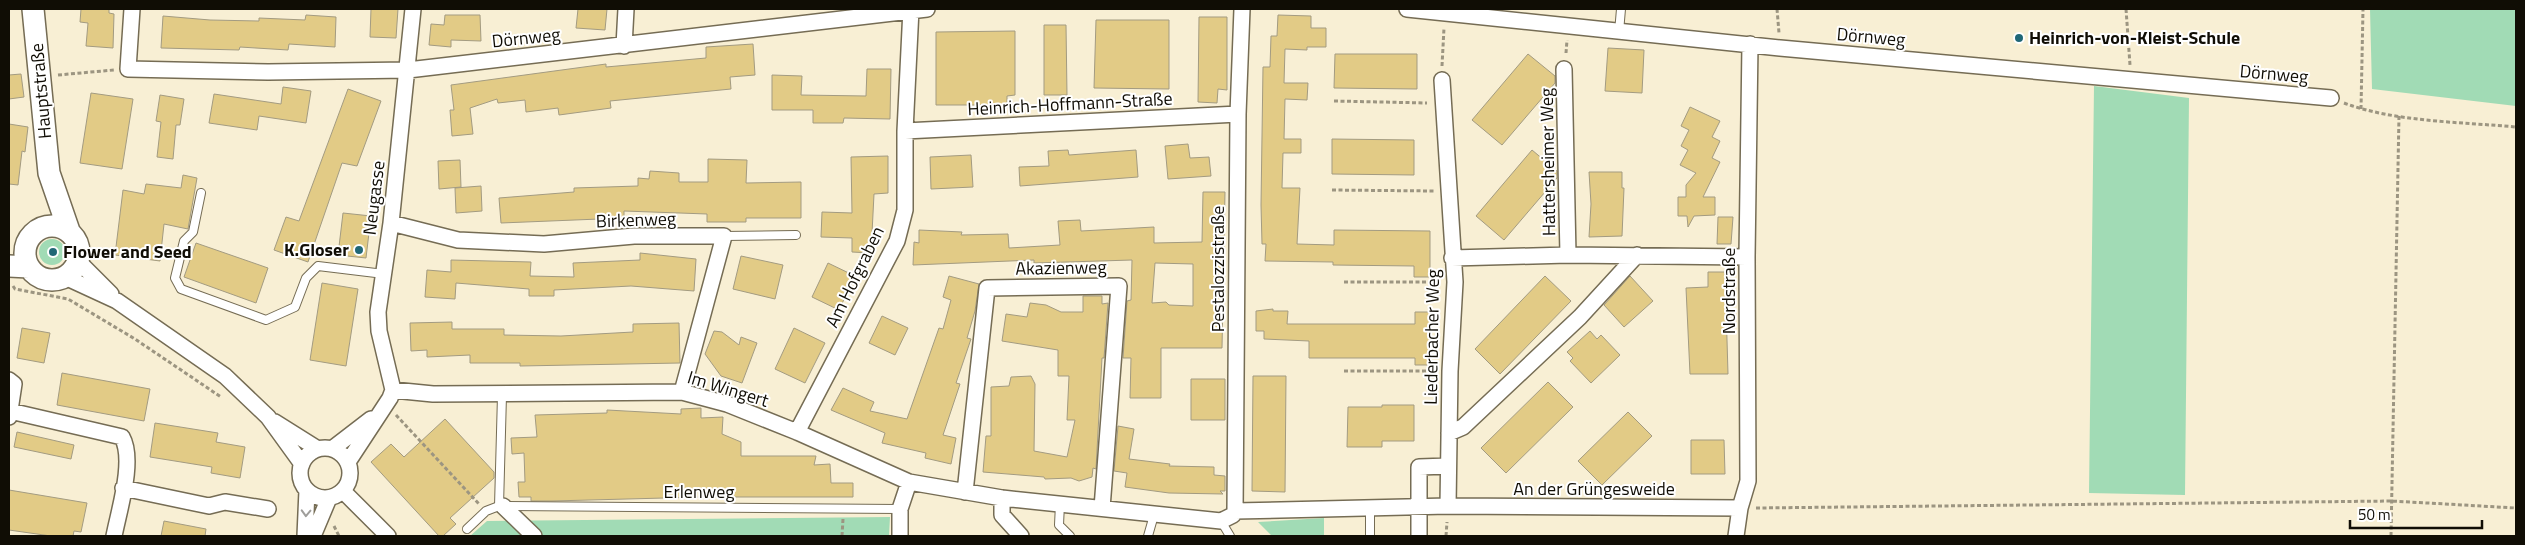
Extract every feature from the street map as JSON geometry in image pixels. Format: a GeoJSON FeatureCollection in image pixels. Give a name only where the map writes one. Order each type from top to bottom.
{"type":"FeatureCollection","features":[{"type":"Feature","properties":{"kind":"street","name":"Hauptstraße"},"geometry":{"type":"LineString","coordinates":[[33,9],[49,173],[69,230]]}},
{"type":"Feature","properties":{"kind":"street"},"geometry":{"type":"LineString","coordinates":[[128,69],[132,9]]}},
{"type":"Feature","properties":{"kind":"street","name":"Neugasse"},"geometry":{"type":"LineString","coordinates":[[387,401],[378,312],[391,224],[413,9]]}},
{"type":"Feature","properties":{"kind":"street"},"geometry":{"type":"LineString","coordinates":[[624,46],[626,9]]}},
{"type":"Feature","properties":{"kind":"street","name":"Dörnweg"},"geometry":{"type":"LineString","coordinates":[[128,69],[268,72],[408,70],[927,9]]}},
{"type":"Feature","properties":{"kind":"street","name":"Pestalozzistraße"},"geometry":{"type":"LineString","coordinates":[[1235,511],[1238,114],[1242,9]]}},
{"type":"Feature","properties":{"kind":"street","name":"Dörnweg"},"geometry":{"type":"LineString","coordinates":[[1408,9],[1780,48],[2331,98]]}},
{"type":"Feature","properties":{"kind":"street","name":"Am Hofgraben"},"geometry":{"type":"LineString","coordinates":[[797,432],[897,241],[905,210],[905,131],[911,10]]}},
{"type":"Feature","properties":{"kind":"street","name":"Nordstraße"},"geometry":{"type":"LineString","coordinates":[[1736,536],[1740,508],[1748,482],[1747,257],[1750,44]]}},
{"type":"Feature","properties":{"kind":"street","name":"Hattersheimer Weg"},"geometry":{"type":"LineString","coordinates":[[1564,69],[1568,255]]}},
{"type":"Feature","properties":{"kind":"street","name":"Liederbacher Weg"},"geometry":{"type":"LineString","coordinates":[[1442,80],[1455,282],[1450,371],[1448,506]]}},
{"type":"Feature","properties":{"kind":"street","name":"Heinrich-Hoffmann-Straße"},"geometry":{"type":"LineString","coordinates":[[905,131],[1238,114]]}},
{"type":"Feature","properties":{"kind":"street","name":"Hauptstraße"},"geometry":{"type":"LineString","coordinates":[[25,241],[49,173]]}},
{"type":"Feature","properties":{"kind":"street","name":"Birkenweg"},"geometry":{"type":"LineString","coordinates":[[391,224],[458,240],[544,244],[634,236],[724,236]]}},
{"type":"Feature","properties":{"kind":"street"},"geometry":{"type":"LineString","coordinates":[[54,225],[69,230],[78,244],[78,260],[71,273],[65,277],[49,280],[19,267],[26,260],[25,241],[54,225]]}},
{"type":"Feature","properties":{"kind":"street"},"geometry":{"type":"LineString","coordinates":[[682,392],[724,236]]}},
{"type":"Feature","properties":{"kind":"street","name":"Hattersheimer Weg"},"geometry":{"type":"LineString","coordinates":[[1452,258],[1568,255],[1747,257]]}},
{"type":"Feature","properties":{"kind":"street"},"geometry":{"type":"LineString","coordinates":[[1449,433],[1463,427],[1580,318],[1638,255]]}},
{"type":"Feature","properties":{"kind":"street"},"geometry":{"type":"LineString","coordinates":[[78,260],[117,301]]}},
{"type":"Feature","properties":{"kind":"street"},"geometry":{"type":"LineString","coordinates":[[65,277],[117,301],[225,376],[268,417],[302,464]]}},
{"type":"Feature","properties":{"kind":"street","name":"Akazienweg"},"geometry":{"type":"LineString","coordinates":[[964,492],[987,288],[1118,286],[1102,508]]}},
{"type":"Feature","properties":{"kind":"street"},"geometry":{"type":"LineString","coordinates":[[9,380],[14,384],[9,414],[122,437],[127,445],[128,458],[114,536]]}},
{"type":"Feature","properties":{"kind":"street","name":"Im Wingert"},"geometry":{"type":"LineString","coordinates":[[387,401],[433,394],[502,395],[682,392],[727,404],[797,432],[909,482],[1002,498],[1221,521]]}},
{"type":"Feature","properties":{"kind":"street"},"geometry":{"type":"LineString","coordinates":[[306,536],[307,490],[300,474],[302,464],[311,453],[325,449],[387,401]]}},
{"type":"Feature","properties":{"kind":"street"},"geometry":{"type":"LineString","coordinates":[[348,462],[387,401]]}},
{"type":"Feature","properties":{"kind":"street"},"geometry":{"type":"LineString","coordinates":[[268,417],[325,449],[339,452],[348,462],[350,477],[343,490],[329,498],[321,498],[307,490]]}},
{"type":"Feature","properties":{"kind":"street"},"geometry":{"type":"LineString","coordinates":[[1419,536],[1419,467],[1448,466]]}},
{"type":"Feature","properties":{"kind":"street"},"geometry":{"type":"LineString","coordinates":[[900,536],[900,508],[909,482]]}},
{"type":"Feature","properties":{"kind":"street"},"geometry":{"type":"LineString","coordinates":[[123,488],[209,506],[225,502],[268,510]]}},
{"type":"Feature","properties":{"kind":"street"},"geometry":{"type":"LineString","coordinates":[[343,490],[388,536]]}},
{"type":"Feature","properties":{"kind":"street"},"geometry":{"type":"LineString","coordinates":[[313,536],[329,498]]}},
{"type":"Feature","properties":{"kind":"street"},"geometry":{"type":"LineString","coordinates":[[1002,498],[1002,515],[1021,536]]}},
{"type":"Feature","properties":{"kind":"street"},"geometry":{"type":"LineString","coordinates":[[501,506],[534,536]]}},
{"type":"Feature","properties":{"kind":"street","name":"An der Grüngesweide"},"geometry":{"type":"LineString","coordinates":[[1235,511],[1448,506],[1740,508]]}},
{"type":"Feature","properties":{"kind":"street"},"geometry":{"type":"LineString","coordinates":[[1221,521],[1228,519],[1235,511]]}},
{"type":"Feature","properties":{"kind":"lane"},"geometry":{"type":"LineString","coordinates":[[1619,32],[1621,9]]}},
{"type":"Feature","properties":{"kind":"lane"},"geometry":{"type":"LineString","coordinates":[[201,193],[193,232],[184,241],[175,278],[181,289],[266,320],[295,307],[306,278],[318,266],[384,274]]}},
{"type":"Feature","properties":{"kind":"lane"},"geometry":{"type":"LineString","coordinates":[[724,236],[796,235]]}},
{"type":"Feature","properties":{"kind":"lane"},"geometry":{"type":"LineString","coordinates":[[501,506],[502,395]]}},
{"type":"Feature","properties":{"kind":"lane"},"geometry":{"type":"LineString","coordinates":[[1060,504],[1059,525],[1070,536]]}},
{"type":"Feature","properties":{"kind":"lane","name":"Erlenweg"},"geometry":{"type":"LineString","coordinates":[[467,529],[486,511],[501,506],[900,508]]}},
{"type":"Feature","properties":{"kind":"lane"},"geometry":{"type":"LineString","coordinates":[[1370,509],[1370,536]]}},
{"type":"Feature","properties":{"kind":"lane"},"geometry":{"type":"LineString","coordinates":[[1148,536],[1154,515]]}},
{"type":"Feature","properties":{"kind":"lane"},"geometry":{"type":"LineString","coordinates":[[1221,521],[1230,536]]}},
{"type":"Feature","properties":{"kind":"path"},"geometry":{"type":"LineString","coordinates":[[1777,9],[1780,48]]}},
{"type":"Feature","properties":{"kind":"path"},"geometry":{"type":"LineString","coordinates":[[2126,9],[2131,81]]}},
{"type":"Feature","properties":{"kind":"path"},"geometry":{"type":"LineString","coordinates":[[2361,109],[2363,9]]}},
{"type":"Feature","properties":{"kind":"path"},"geometry":{"type":"LineString","coordinates":[[1442,80],[1445,14]]}},
{"type":"Feature","properties":{"kind":"path"},"geometry":{"type":"LineString","coordinates":[[1564,69],[1568,27]]}},
{"type":"Feature","properties":{"kind":"path"},"geometry":{"type":"LineString","coordinates":[[63,74],[128,69]]}},
{"type":"Feature","properties":{"kind":"path"},"geometry":{"type":"LineString","coordinates":[[2331,98],[2361,109],[2399,116],[2516,127]]}},
{"type":"Feature","properties":{"kind":"path"},"geometry":{"type":"LineString","coordinates":[[1334,101],[1443,104]]}},
{"type":"Feature","properties":{"kind":"path"},"geometry":{"type":"LineString","coordinates":[[2391,536],[2399,116]]}},
{"type":"Feature","properties":{"kind":"path"},"geometry":{"type":"LineString","coordinates":[[1332,190],[1448,191]]}},
{"type":"Feature","properties":{"kind":"path"},"geometry":{"type":"LineString","coordinates":[[9,279],[15,289],[68,300],[135,338],[228,401]]}},
{"type":"Feature","properties":{"kind":"path"},"geometry":{"type":"LineString","coordinates":[[1344,282],[1455,282]]}},
{"type":"Feature","properties":{"kind":"path"},"geometry":{"type":"LineString","coordinates":[[1344,371],[1450,371]]}},
{"type":"Feature","properties":{"kind":"path"},"geometry":{"type":"LineString","coordinates":[[387,401],[486,511]]}},
{"type":"Feature","properties":{"kind":"path"},"geometry":{"type":"LineString","coordinates":[[1740,508],[2392,501],[2516,508]]}},
{"type":"Feature","properties":{"kind":"path"},"geometry":{"type":"LineString","coordinates":[[336,531],[339,536]]}},
{"type":"Feature","properties":{"kind":"green space"},"geometry":{"type":"Polygon","coordinates":[[[2370,9],[2516,9],[2516,106],[2372,89],[2370,9]]]}},
{"type":"Feature","properties":{"kind":"green space"},"geometry":{"type":"Polygon","coordinates":[[[2094,86],[2189,98],[2185,495],[2089,493],[2094,86]]]}},
{"type":"Feature","properties":{"kind":"green space"},"geometry":{"type":"Polygon","coordinates":[[[52,239],[62,242],[65,252],[62,262],[52,265],[42,262],[39,252],[42,242],[52,239]]]}},
{"type":"Feature","properties":{"kind":"green space"},"geometry":{"type":"Polygon","coordinates":[[[890,517],[889,536],[470,536],[487,521],[890,517]]]}},
{"type":"Feature","properties":{"kind":"green space"},"geometry":{"type":"Polygon","coordinates":[[[1324,518],[1324,536],[1272,536],[1258,522],[1324,518]]]}},
{"type":"Feature","properties":{"kind":"building"},"geometry":{"type":"Polygon","coordinates":[[[81,9],[109,9],[109,13],[114,14],[113,48],[86,46],[88,23],[80,22],[81,9]]]}},
{"type":"Feature","properties":{"kind":"building"},"geometry":{"type":"Polygon","coordinates":[[[371,9],[398,9],[396,38],[370,37],[371,9]]]}},
{"type":"Feature","properties":{"kind":"building"},"geometry":{"type":"Polygon","coordinates":[[[578,9],[607,9],[605,30],[576,28],[578,9]]]}},
{"type":"Feature","properties":{"kind":"building"},"geometry":{"type":"Polygon","coordinates":[[[306,15],[336,17],[335,47],[289,44],[288,50],[240,47],[239,50],[161,48],[163,16],[210,20],[259,21],[259,18],[305,20],[306,15]]]}},
{"type":"Feature","properties":{"kind":"building"},"geometry":{"type":"Polygon","coordinates":[[[445,15],[480,15],[481,41],[451,40],[451,47],[429,45],[431,24],[444,25],[445,15]]]}},
{"type":"Feature","properties":{"kind":"building"},"geometry":{"type":"Polygon","coordinates":[[[1278,15],[1311,16],[1311,28],[1326,28],[1326,47],[1307,47],[1307,50],[1285,49],[1284,83],[1308,83],[1307,100],[1285,99],[1284,139],[1301,139],[1301,153],[1283,153],[1282,188],[1300,188],[1297,244],[1334,245],[1334,230],[1430,231],[1430,277],[1414,277],[1414,266],[1333,265],[1333,262],[1265,261],[1266,244],[1262,244],[1261,205],[1263,67],[1270,67],[1271,36],[1277,36],[1278,15]]]}},
{"type":"Feature","properties":{"kind":"building"},"geometry":{"type":"Polygon","coordinates":[[[1199,17],[1227,17],[1227,90],[1218,89],[1217,103],[1198,102],[1199,17]]]}},
{"type":"Feature","properties":{"kind":"building"},"geometry":{"type":"Polygon","coordinates":[[[1096,20],[1169,20],[1169,89],[1094,88],[1096,20]]]}},
{"type":"Feature","properties":{"kind":"building"},"geometry":{"type":"Polygon","coordinates":[[[1044,25],[1066,25],[1067,95],[1044,95],[1044,25]]]}},
{"type":"Feature","properties":{"kind":"building"},"geometry":{"type":"Polygon","coordinates":[[[1015,31],[1015,95],[1007,96],[1007,108],[989,109],[989,105],[936,105],[936,32],[1015,31]]]}},
{"type":"Feature","properties":{"kind":"building"},"geometry":{"type":"Polygon","coordinates":[[[753,44],[755,75],[730,77],[731,89],[610,101],[611,108],[559,115],[558,108],[526,112],[525,100],[498,103],[497,99],[470,108],[473,134],[452,136],[450,110],[454,110],[451,85],[606,64],[606,67],[706,58],[706,47],[753,44]]]}},
{"type":"Feature","properties":{"kind":"building"},"geometry":{"type":"Polygon","coordinates":[[[1608,48],[1644,50],[1642,93],[1605,91],[1608,48]]]}},
{"type":"Feature","properties":{"kind":"building"},"geometry":{"type":"Polygon","coordinates":[[[1335,54],[1417,54],[1417,89],[1334,88],[1335,54]]]}},
{"type":"Feature","properties":{"kind":"building"},"geometry":{"type":"Polygon","coordinates":[[[1528,54],[1555,76],[1555,83],[1502,145],[1472,120],[1528,54]]]}},
{"type":"Feature","properties":{"kind":"building"},"geometry":{"type":"Polygon","coordinates":[[[867,69],[891,69],[890,119],[844,118],[843,123],[813,123],[813,110],[772,110],[772,75],[802,76],[801,95],[866,96],[867,69]]]}},
{"type":"Feature","properties":{"kind":"building"},"geometry":{"type":"Polygon","coordinates":[[[21,74],[24,97],[9,99],[9,75],[21,74]]]}},
{"type":"Feature","properties":{"kind":"building"},"geometry":{"type":"Polygon","coordinates":[[[283,87],[311,91],[306,123],[259,116],[257,130],[209,123],[214,94],[281,104],[283,87]]]}},
{"type":"Feature","properties":{"kind":"building"},"geometry":{"type":"Polygon","coordinates":[[[348,89],[381,101],[357,166],[342,163],[308,262],[274,250],[286,217],[299,221],[348,89]]]}},
{"type":"Feature","properties":{"kind":"building"},"geometry":{"type":"Polygon","coordinates":[[[91,93],[133,99],[122,169],[80,163],[91,93]]]}},
{"type":"Feature","properties":{"kind":"building"},"geometry":{"type":"Polygon","coordinates":[[[160,95],[184,99],[180,125],[176,125],[173,159],[157,157],[161,122],[156,121],[160,95]]]}},
{"type":"Feature","properties":{"kind":"building"},"geometry":{"type":"Polygon","coordinates":[[[1690,107],[1720,121],[1712,137],[1720,141],[1712,158],[1720,162],[1703,197],[1715,197],[1715,215],[1694,216],[1688,227],[1687,216],[1678,216],[1678,197],[1686,197],[1686,185],[1696,173],[1680,165],[1688,150],[1681,146],[1689,130],[1681,126],[1690,107]]]}},
{"type":"Feature","properties":{"kind":"building"},"geometry":{"type":"Polygon","coordinates":[[[9,124],[28,127],[25,152],[22,151],[18,185],[9,184],[9,124]]]}},
{"type":"Feature","properties":{"kind":"building"},"geometry":{"type":"Polygon","coordinates":[[[1332,139],[1414,140],[1414,175],[1332,174],[1332,139]]]}},
{"type":"Feature","properties":{"kind":"building"},"geometry":{"type":"Polygon","coordinates":[[[1188,144],[1190,158],[1209,157],[1211,176],[1168,179],[1165,146],[1188,144]]]}},
{"type":"Feature","properties":{"kind":"building"},"geometry":{"type":"Polygon","coordinates":[[[1068,150],[1069,155],[1136,150],[1138,177],[1020,186],[1019,167],[1049,166],[1048,151],[1068,150]]]}},
{"type":"Feature","properties":{"kind":"building"},"geometry":{"type":"Polygon","coordinates":[[[1532,150],[1557,171],[1557,178],[1504,240],[1476,216],[1532,150]]]}},
{"type":"Feature","properties":{"kind":"building"},"geometry":{"type":"Polygon","coordinates":[[[971,155],[973,187],[931,189],[930,157],[971,155]]]}},
{"type":"Feature","properties":{"kind":"building"},"geometry":{"type":"Polygon","coordinates":[[[888,156],[888,193],[874,194],[871,253],[852,252],[852,238],[821,237],[822,212],[852,213],[851,157],[888,156]]]}},
{"type":"Feature","properties":{"kind":"building"},"geometry":{"type":"Polygon","coordinates":[[[708,159],[747,160],[746,183],[801,182],[801,218],[746,218],[746,222],[707,222],[707,214],[624,211],[624,218],[501,223],[499,198],[574,192],[574,188],[638,186],[638,178],[649,179],[650,171],[679,173],[679,182],[708,182],[708,159]]]}},
{"type":"Feature","properties":{"kind":"building"},"geometry":{"type":"Polygon","coordinates":[[[460,160],[461,187],[439,189],[438,161],[460,160]]]}},
{"type":"Feature","properties":{"kind":"building"},"geometry":{"type":"Polygon","coordinates":[[[1589,172],[1622,172],[1622,188],[1624,188],[1622,236],[1589,237],[1591,204],[1589,172]]]}},
{"type":"Feature","properties":{"kind":"building"},"geometry":{"type":"Polygon","coordinates":[[[183,175],[197,178],[188,229],[164,224],[160,261],[115,255],[123,190],[144,194],[146,184],[181,188],[183,175]]]}},
{"type":"Feature","properties":{"kind":"building"},"geometry":{"type":"Polygon","coordinates":[[[481,186],[482,211],[456,213],[455,188],[481,186]]]}},
{"type":"Feature","properties":{"kind":"building"},"geometry":{"type":"Polygon","coordinates":[[[1203,192],[1225,192],[1222,348],[1161,348],[1161,398],[1130,398],[1131,358],[1123,358],[1127,301],[1131,300],[1132,260],[1034,263],[1034,260],[913,265],[914,242],[919,243],[919,230],[962,232],[961,235],[1008,234],[1009,248],[1060,245],[1058,221],[1080,220],[1081,231],[1154,227],[1154,243],[1202,242],[1203,192]],[[1155,263],[1152,303],[1166,302],[1169,305],[1193,306],[1193,264],[1155,263]]]}},
{"type":"Feature","properties":{"kind":"building"},"geometry":{"type":"Polygon","coordinates":[[[343,213],[371,216],[366,258],[338,255],[343,213]]]}},
{"type":"Feature","properties":{"kind":"building"},"geometry":{"type":"Polygon","coordinates":[[[1718,217],[1733,217],[1731,244],[1717,244],[1718,217]]]}},
{"type":"Feature","properties":{"kind":"building"},"geometry":{"type":"Polygon","coordinates":[[[196,243],[268,268],[256,303],[184,277],[196,243]]]}},
{"type":"Feature","properties":{"kind":"building"},"geometry":{"type":"Polygon","coordinates":[[[640,253],[696,259],[694,291],[631,286],[554,290],[554,296],[529,296],[529,289],[456,283],[455,299],[425,297],[427,270],[451,272],[451,260],[531,262],[530,276],[574,277],[573,263],[640,260],[640,253]]]}},
{"type":"Feature","properties":{"kind":"building"},"geometry":{"type":"Polygon","coordinates":[[[741,256],[783,265],[775,299],[733,289],[741,256]]]}},
{"type":"Feature","properties":{"kind":"building"},"geometry":{"type":"Polygon","coordinates":[[[828,263],[855,276],[839,310],[812,297],[828,263]]]}},
{"type":"Feature","properties":{"kind":"building"},"geometry":{"type":"Polygon","coordinates":[[[1708,272],[1725,272],[1728,374],[1690,374],[1686,288],[1708,287],[1708,272]]]}},
{"type":"Feature","properties":{"kind":"building"},"geometry":{"type":"Polygon","coordinates":[[[949,276],[979,284],[975,311],[967,338],[971,339],[956,383],[960,384],[943,435],[956,438],[951,464],[925,458],[926,453],[882,443],[885,433],[831,410],[843,388],[874,402],[870,411],[907,419],[939,328],[943,329],[951,300],[943,297],[949,276]]]}},
{"type":"Feature","properties":{"kind":"building"},"geometry":{"type":"Polygon","coordinates":[[[1545,276],[1571,301],[1500,374],[1475,349],[1545,276]]]}},
{"type":"Feature","properties":{"kind":"building"},"geometry":{"type":"Polygon","coordinates":[[[1630,276],[1653,301],[1624,327],[1604,305],[1630,276]]]}},
{"type":"Feature","properties":{"kind":"building"},"geometry":{"type":"Polygon","coordinates":[[[322,283],[358,289],[346,366],[310,360],[322,283]]]}},
{"type":"Feature","properties":{"kind":"building"},"geometry":{"type":"Polygon","coordinates":[[[1083,296],[1102,296],[1102,304],[1108,303],[1104,358],[1102,358],[1096,469],[1093,468],[1092,477],[1079,481],[1071,478],[1045,479],[1044,477],[983,472],[986,436],[991,436],[991,387],[1009,386],[1011,377],[1031,376],[1035,384],[1034,451],[1067,457],[1075,420],[1067,420],[1069,376],[1058,376],[1058,350],[1002,341],[1006,314],[1027,317],[1030,303],[1046,305],[1061,312],[1083,312],[1083,296]]]}},
{"type":"Feature","properties":{"kind":"building"},"geometry":{"type":"Polygon","coordinates":[[[1273,309],[1273,311],[1288,311],[1287,324],[1415,324],[1415,312],[1430,312],[1429,365],[1415,365],[1415,358],[1309,358],[1309,341],[1264,339],[1264,331],[1256,331],[1256,311],[1273,309]]]}},
{"type":"Feature","properties":{"kind":"building"},"geometry":{"type":"Polygon","coordinates":[[[882,316],[908,328],[895,355],[869,343],[882,316]]]}},
{"type":"Feature","properties":{"kind":"building"},"geometry":{"type":"Polygon","coordinates":[[[452,322],[452,329],[504,329],[504,335],[561,336],[633,332],[633,324],[679,323],[680,363],[520,366],[520,363],[470,363],[470,355],[427,357],[427,350],[411,351],[410,323],[452,322]]]}},
{"type":"Feature","properties":{"kind":"building"},"geometry":{"type":"Polygon","coordinates":[[[22,328],[50,333],[44,363],[17,358],[22,328]]]}},
{"type":"Feature","properties":{"kind":"building"},"geometry":{"type":"Polygon","coordinates":[[[794,328],[825,343],[805,383],[775,369],[794,328]]]}},
{"type":"Feature","properties":{"kind":"building"},"geometry":{"type":"Polygon","coordinates":[[[714,331],[722,332],[739,345],[741,337],[757,343],[742,383],[721,376],[705,354],[714,331]]]}},
{"type":"Feature","properties":{"kind":"building"},"geometry":{"type":"Polygon","coordinates":[[[1590,331],[1597,339],[1601,335],[1620,355],[1591,383],[1570,361],[1573,358],[1567,352],[1590,331]]]}},
{"type":"Feature","properties":{"kind":"building"},"geometry":{"type":"Polygon","coordinates":[[[62,373],[150,389],[144,421],[57,405],[62,373]]]}},
{"type":"Feature","properties":{"kind":"building"},"geometry":{"type":"Polygon","coordinates":[[[1253,376],[1286,376],[1285,492],[1252,491],[1253,376]]]}},
{"type":"Feature","properties":{"kind":"building"},"geometry":{"type":"Polygon","coordinates":[[[1191,379],[1225,379],[1225,420],[1191,420],[1191,379]]]}},
{"type":"Feature","properties":{"kind":"building"},"geometry":{"type":"Polygon","coordinates":[[[1548,382],[1573,407],[1506,473],[1481,448],[1548,382]]]}},
{"type":"Feature","properties":{"kind":"building"},"geometry":{"type":"Polygon","coordinates":[[[1382,405],[1414,405],[1414,441],[1382,441],[1382,447],[1347,447],[1348,407],[1382,407],[1382,405]]]}},
{"type":"Feature","properties":{"kind":"building"},"geometry":{"type":"Polygon","coordinates":[[[701,408],[701,418],[723,417],[722,434],[741,442],[741,456],[816,456],[814,465],[830,464],[831,483],[853,483],[853,497],[702,497],[531,501],[531,497],[519,497],[518,482],[525,482],[524,453],[512,454],[511,438],[537,437],[535,415],[607,413],[607,410],[681,414],[681,409],[701,408]]]}},
{"type":"Feature","properties":{"kind":"building"},"geometry":{"type":"Polygon","coordinates":[[[1628,412],[1652,436],[1602,485],[1578,461],[1628,412]]]}},
{"type":"Feature","properties":{"kind":"building"},"geometry":{"type":"Polygon","coordinates":[[[445,419],[494,472],[494,478],[450,518],[456,524],[443,536],[439,536],[371,462],[391,444],[404,457],[445,419]]]}},
{"type":"Feature","properties":{"kind":"building"},"geometry":{"type":"Polygon","coordinates":[[[155,423],[218,433],[216,442],[245,447],[240,478],[211,473],[212,467],[150,457],[155,423]]]}},
{"type":"Feature","properties":{"kind":"building"},"geometry":{"type":"Polygon","coordinates":[[[1118,426],[1134,429],[1129,459],[1170,464],[1169,466],[1214,467],[1214,475],[1225,476],[1225,491],[1220,491],[1223,494],[1169,493],[1125,487],[1127,473],[1114,471],[1118,426]]]}},
{"type":"Feature","properties":{"kind":"building"},"geometry":{"type":"Polygon","coordinates":[[[17,432],[74,445],[71,459],[14,447],[17,432]]]}},
{"type":"Feature","properties":{"kind":"building"},"geometry":{"type":"Polygon","coordinates":[[[1691,440],[1724,440],[1725,474],[1691,474],[1691,440]]]}},
{"type":"Feature","properties":{"kind":"building"},"geometry":{"type":"Polygon","coordinates":[[[9,490],[87,503],[81,532],[74,531],[73,536],[51,536],[9,530],[9,490]]]}},
{"type":"Feature","properties":{"kind":"building"},"geometry":{"type":"Polygon","coordinates":[[[164,521],[206,529],[205,536],[161,536],[164,521]]]}},
{"type":"Feature","properties":{"kind":"place","name":"Heinrich-von-Kleist-Schule"},"geometry":{"type":"Point","coordinates":[2019,38]}},
{"type":"Feature","properties":{"kind":"place","name":"K.Gloser"},"geometry":{"type":"Point","coordinates":[359,250]}},
{"type":"Feature","properties":{"kind":"place","name":"Flower and Seed"},"geometry":{"type":"Point","coordinates":[53,252]}}]}
